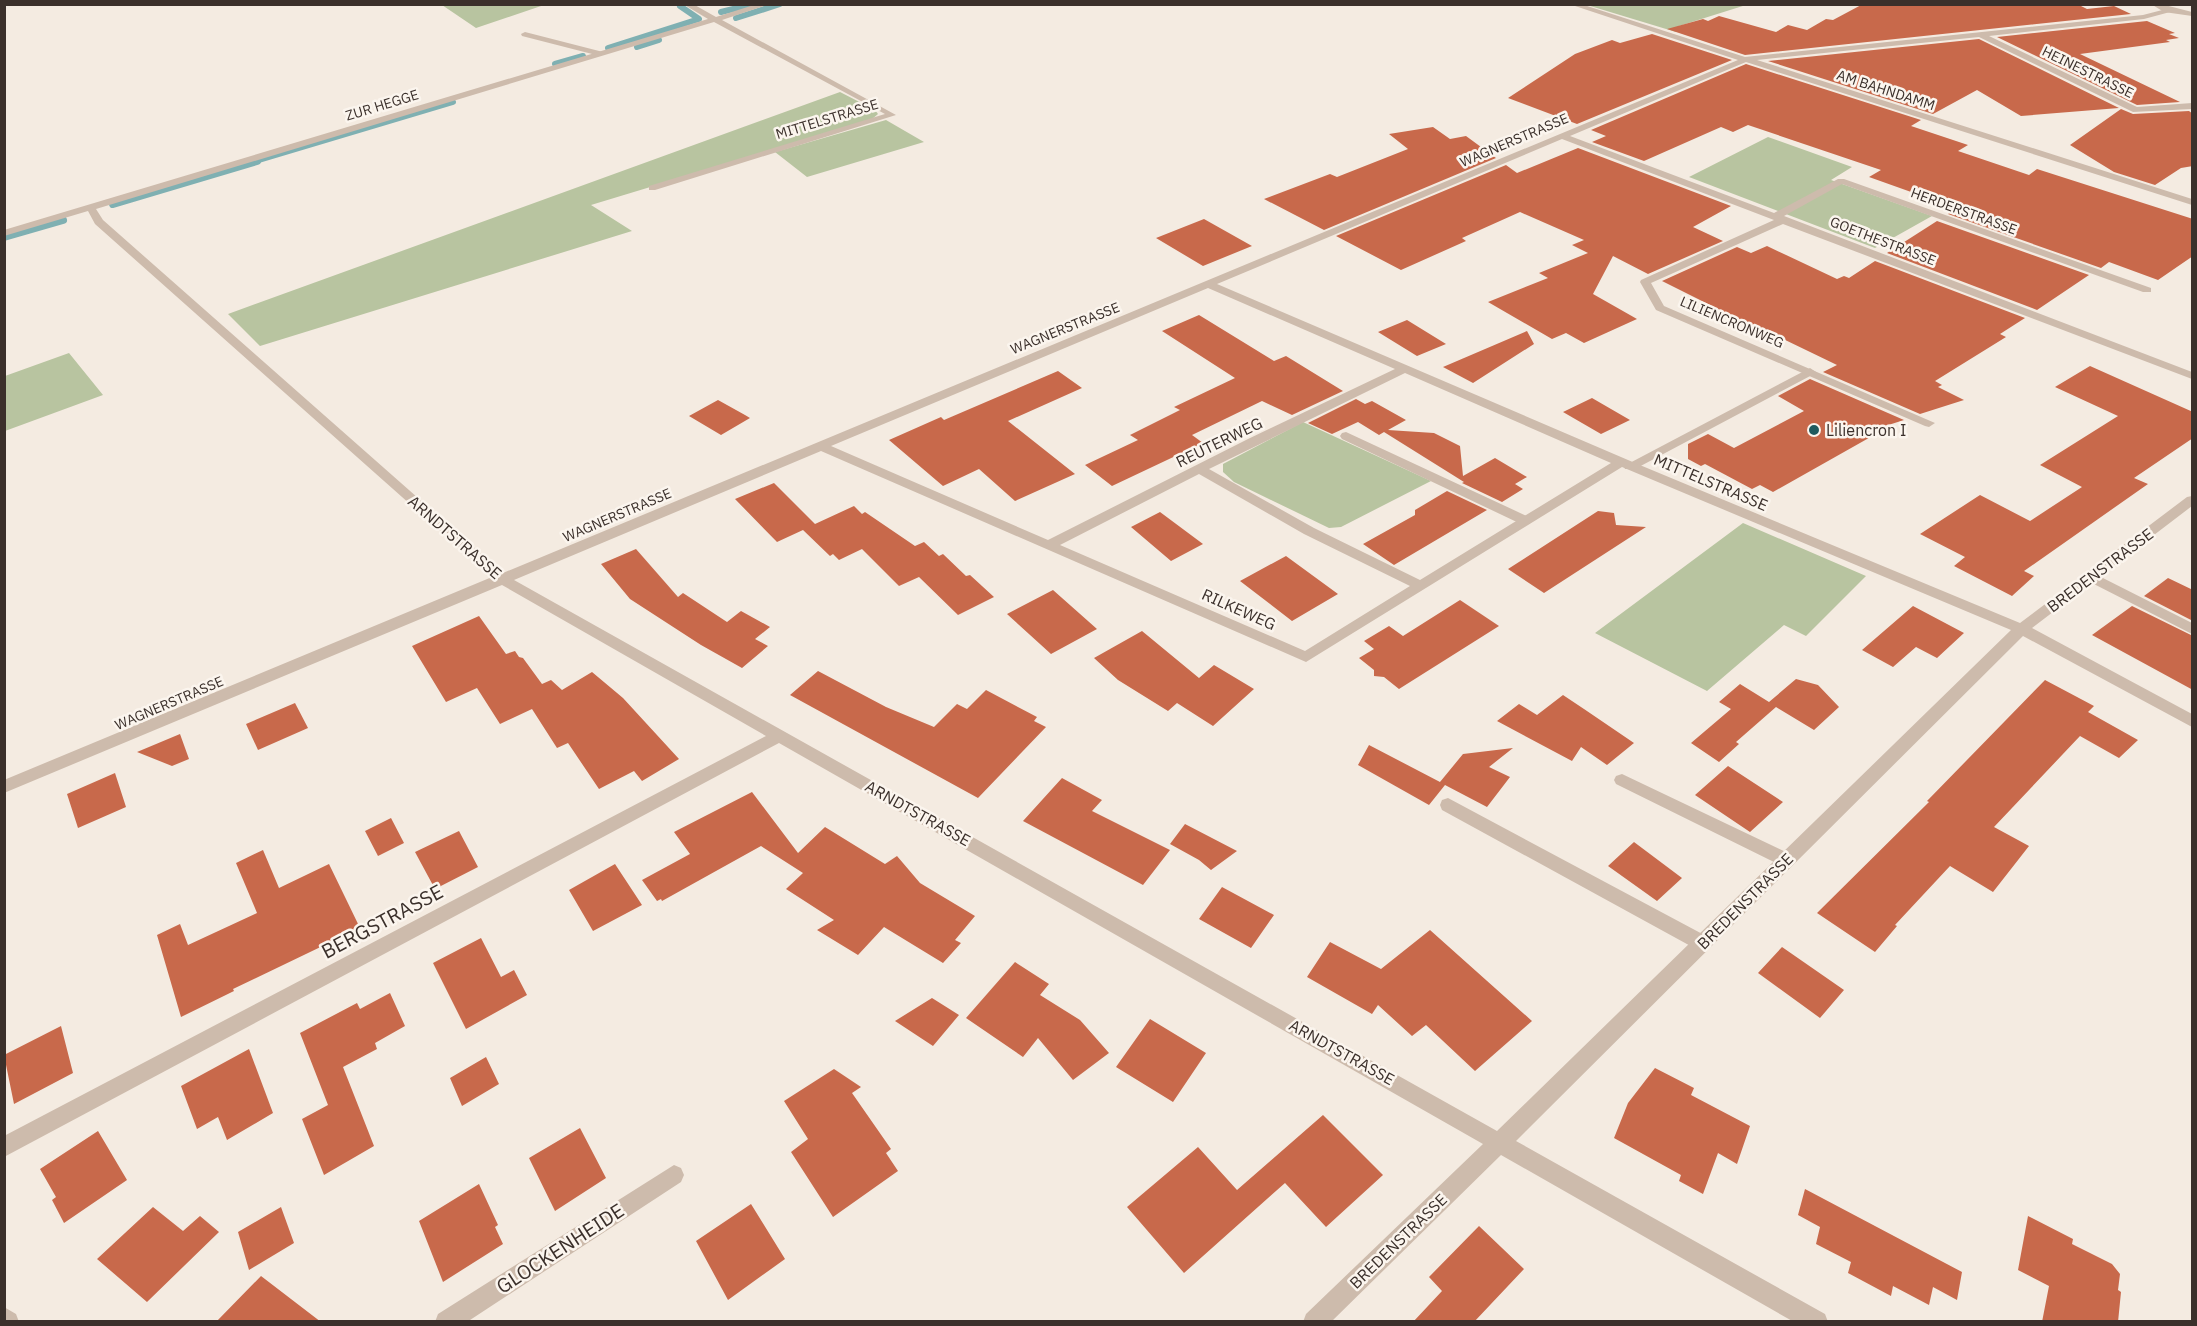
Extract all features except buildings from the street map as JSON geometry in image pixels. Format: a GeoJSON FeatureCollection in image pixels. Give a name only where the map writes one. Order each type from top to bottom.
{"type":"FeatureCollection","features":[{"type":"Feature","properties":{"kind":"street","name":"MITTELSTRASSE"},"geometry":{"type":"LineString","coordinates":[[652,188],[892,116],[686,4]]}},
{"type":"Feature","properties":{"kind":"street","name":"ZUR HEGGE"},"geometry":{"type":"LineString","coordinates":[[4,233],[767,4]]}},
{"type":"Feature","properties":{"kind":"street","name":"AM BAHNDAMM"},"geometry":{"type":"LineString","coordinates":[[1572,4],[2193,202]]}},
{"type":"Feature","properties":{"kind":"street"},"geometry":{"type":"LineString","coordinates":[[2154,4],[2167,10],[2193,14]]}},
{"type":"Feature","properties":{"kind":"street","name":"WAGNERSTRASSE"},"geometry":{"type":"LineString","coordinates":[[4,788],[818,445],[1210,285],[1746,59],[2144,17],[2167,10]]}},
{"type":"Feature","properties":{"kind":"street","name":"HEINESTRASSE"},"geometry":{"type":"LineString","coordinates":[[1978,33],[2136,110],[2193,106]]}},
{"type":"Feature","properties":{"kind":"street"},"geometry":{"type":"LineString","coordinates":[[525,34],[600,54]]}},
{"type":"Feature","properties":{"kind":"street","name":"GOETHESTRASSE"},"geometry":{"type":"LineString","coordinates":[[1562,136],[2193,376]]}},
{"type":"Feature","properties":{"kind":"street","name":"HERDERSTRASSE"},"geometry":{"type":"LineString","coordinates":[[1781,218],[1841,181],[2147,290]]}},
{"type":"Feature","properties":{"kind":"street","name":"ARNDTSTRASSE"},"geometry":{"type":"LineString","coordinates":[[90,207],[99,222],[502,579],[1817,1322]]}},
{"type":"Feature","properties":{"kind":"street","name":"LILIENCRONWEG"},"geometry":{"type":"LineString","coordinates":[[1781,218],[1644,282],[1660,308],[1929,423]]}},
{"type":"Feature","properties":{"kind":"street","name":"MITTELSTRASSE"},"geometry":{"type":"LineString","coordinates":[[1210,285],[1626,464],[2021,630],[2193,721]]}},
{"type":"Feature","properties":{"kind":"street","name":"REUTERWEG"},"geometry":{"type":"LineString","coordinates":[[1048,545],[1405,369]]}},
{"type":"Feature","properties":{"kind":"street","name":"RILKEWEG"},"geometry":{"type":"LineString","coordinates":[[818,445],[1306,657],[1526,521],[1626,464],[1810,372]]}},
{"type":"Feature","properties":{"kind":"street"},"geometry":{"type":"LineString","coordinates":[[1346,436],[1526,521]]}},
{"type":"Feature","properties":{"kind":"street"},"geometry":{"type":"LineString","coordinates":[[1200,469],[1309,531],[1421,586]]}},
{"type":"Feature","properties":{"kind":"street","name":"BREDENSTRASSE"},"geometry":{"type":"LineString","coordinates":[[1314,1322],[1501,1142],[2021,630],[2193,500]]}},
{"type":"Feature","properties":{"kind":"street"},"geometry":{"type":"LineString","coordinates":[[2091,577],[2193,629]]}},
{"type":"Feature","properties":{"kind":"street","name":"BERGSTRASSE"},"geometry":{"type":"LineString","coordinates":[[4,1147],[781,735]]}},
{"type":"Feature","properties":{"kind":"street"},"geometry":{"type":"LineString","coordinates":[[1622,780],[1786,860]]}},
{"type":"Feature","properties":{"kind":"street"},"geometry":{"type":"LineString","coordinates":[[1448,805],[1702,943]]}},
{"type":"Feature","properties":{"kind":"street","name":"GLOCKENHEIDE"},"geometry":{"type":"LineString","coordinates":[[446,1322],[674,1175]]}},
{"type":"Feature","properties":{"kind":"street"},"geometry":{"type":"LineString","coordinates":[[4,1318],[8,1322]]}},
{"type":"Feature","properties":{"kind":"green space"},"geometry":{"type":"Polygon","coordinates":[[[442,5],[544,5],[476,28],[442,5]]]}},
{"type":"Feature","properties":{"kind":"green space"},"geometry":{"type":"Polygon","coordinates":[[[1587,5],[1746,5],[1679,26],[1676,32],[1587,5]]]}},
{"type":"Feature","properties":{"kind":"green space"},"geometry":{"type":"Polygon","coordinates":[[[840,92],[875,110],[878,114],[871,120],[591,205],[632,231],[260,346],[228,314],[840,92]]]}},
{"type":"Feature","properties":{"kind":"green space"},"geometry":{"type":"Polygon","coordinates":[[[886,120],[924,142],[807,177],[775,152],[886,120]]]}},
{"type":"Feature","properties":{"kind":"green space"},"geometry":{"type":"Polygon","coordinates":[[[1768,137],[1852,167],[1831,180],[1932,216],[1875,248],[1689,177],[1768,137]]]}},
{"type":"Feature","properties":{"kind":"green space"},"geometry":{"type":"Polygon","coordinates":[[[69,353],[103,395],[5,431],[5,376],[69,353]]]}},
{"type":"Feature","properties":{"kind":"green space"},"geometry":{"type":"Polygon","coordinates":[[[1303,422],[1431,481],[1341,527],[1329,528],[1234,482],[1223,472],[1223,464],[1303,422]]]}},
{"type":"Feature","properties":{"kind":"green space"},"geometry":{"type":"Polygon","coordinates":[[[1743,523],[1866,576],[1806,636],[1784,625],[1707,691],[1595,633],[1743,523]]]}},
{"type":"Feature","properties":{"kind":"waterway"},"geometry":{"type":"LineString","coordinates":[[721,12],[754,4]]}},
{"type":"Feature","properties":{"kind":"waterway"},"geometry":{"type":"LineString","coordinates":[[736,18],[780,4]]}},
{"type":"Feature","properties":{"kind":"waterway"},"geometry":{"type":"LineString","coordinates":[[608,48],[699,19],[680,6]]}},
{"type":"Feature","properties":{"kind":"waterway"},"geometry":{"type":"LineString","coordinates":[[637,47],[659,40]]}},
{"type":"Feature","properties":{"kind":"waterway"},"geometry":{"type":"LineString","coordinates":[[555,64],[583,56]]}},
{"type":"Feature","properties":{"kind":"waterway"},"geometry":{"type":"LineString","coordinates":[[252,162],[453,102]]}},
{"type":"Feature","properties":{"kind":"waterway"},"geometry":{"type":"LineString","coordinates":[[113,204],[257,161]]}},
{"type":"Feature","properties":{"kind":"waterway"},"geometry":{"type":"LineString","coordinates":[[4,237],[63,220]]}},
{"type":"Feature","properties":{"kind":"place","name":"Liliencron I"},"geometry":{"type":"Point","coordinates":[1814,430]}}]}
